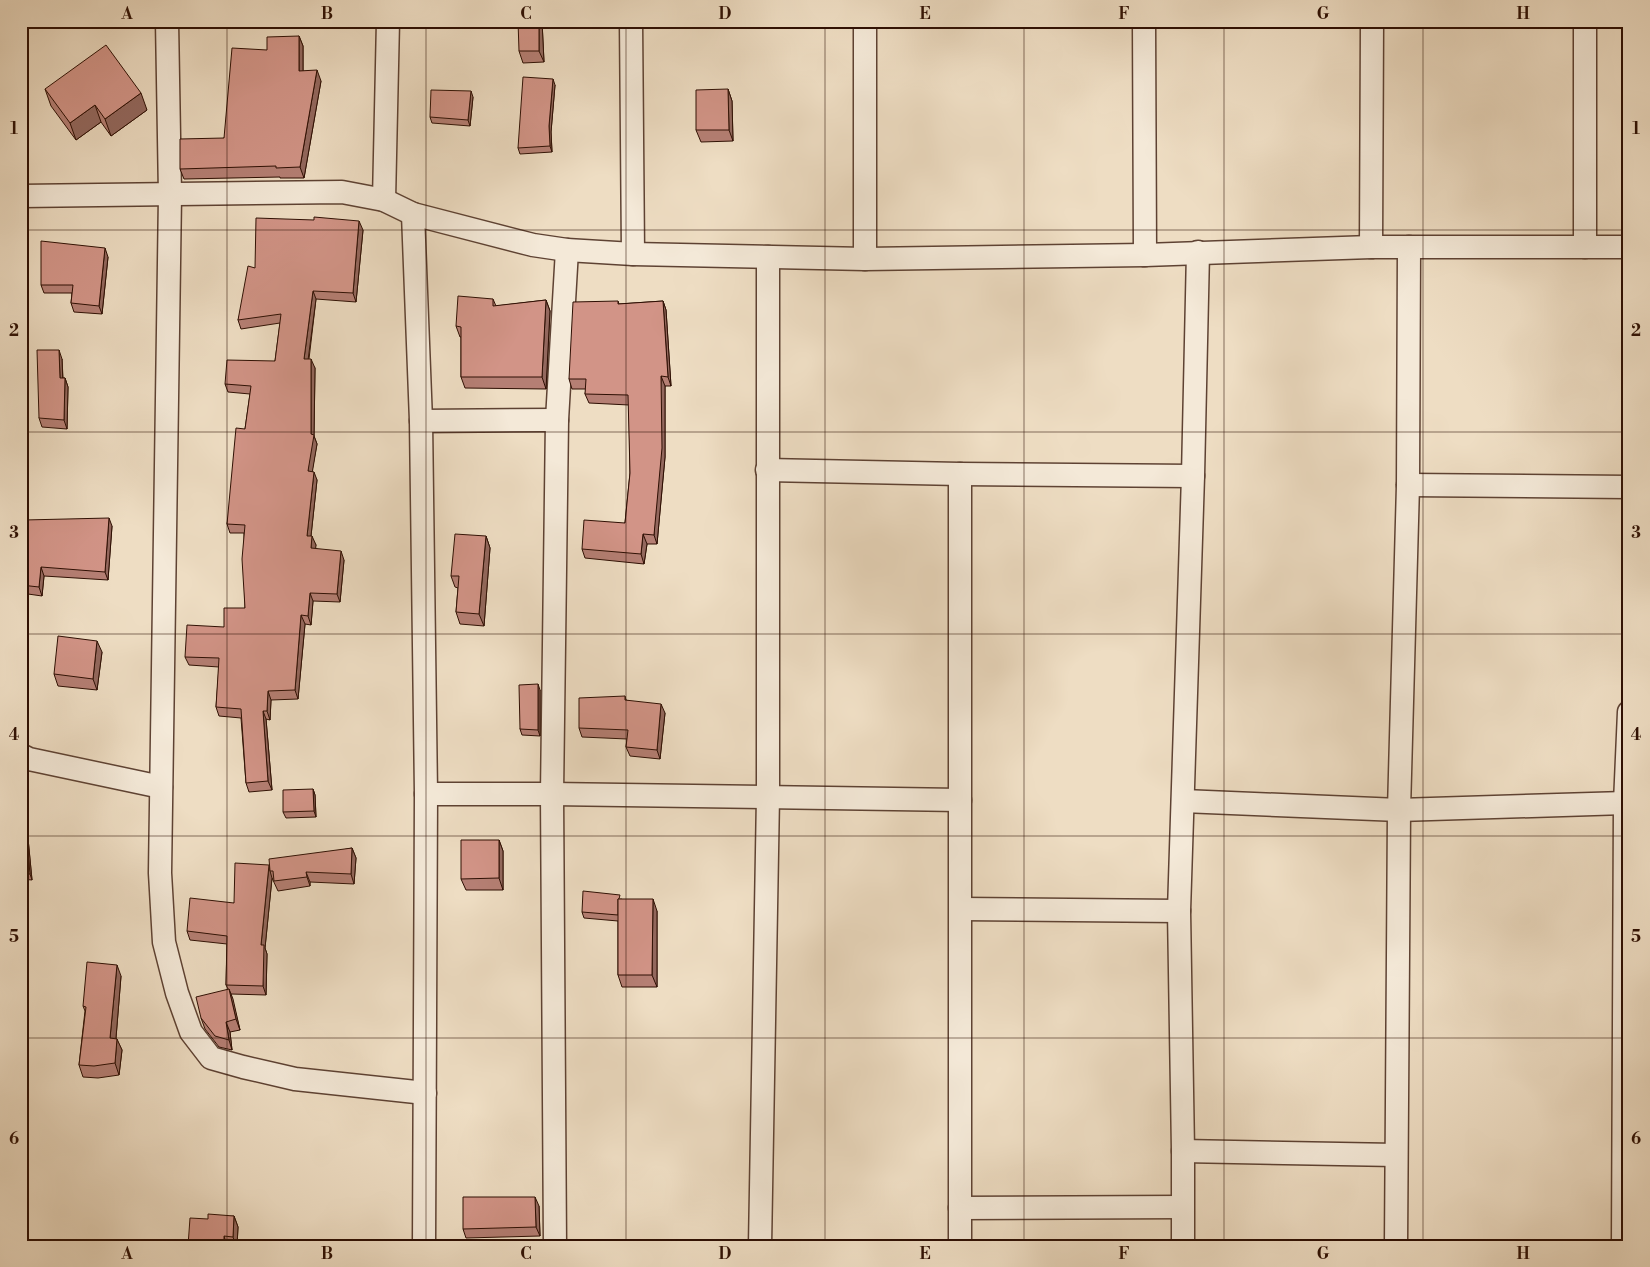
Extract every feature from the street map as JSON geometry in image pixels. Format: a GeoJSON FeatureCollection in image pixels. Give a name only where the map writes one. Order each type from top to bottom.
{"type":"FeatureCollection","features":[{"type":"Feature","properties":{"kind":"street"},"geometry":{"type":"LineString","coordinates":[[167,21],[170,195],[160,874],[164,942],[177,993],[192,1032],[211,1058],[243,1068],[295,1079],[425,1093]]}},
{"type":"Feature","properties":{"kind":"street"},"geometry":{"type":"LineString","coordinates":[[384,200],[388,21]]}},
{"type":"Feature","properties":{"kind":"street"},"geometry":{"type":"LineString","coordinates":[[631,21],[633,254]]}},
{"type":"Feature","properties":{"kind":"street"},"geometry":{"type":"LineString","coordinates":[[865,21],[865,259]]}},
{"type":"Feature","properties":{"kind":"street"},"geometry":{"type":"LineString","coordinates":[[1144,21],[1145,255]]}},
{"type":"Feature","properties":{"kind":"street"},"geometry":{"type":"LineString","coordinates":[[1371,247],[1372,21]]}},
{"type":"Feature","properties":{"kind":"street"},"geometry":{"type":"LineString","coordinates":[[1585,21],[1585,247]]}},
{"type":"Feature","properties":{"kind":"street"},"geometry":{"type":"LineString","coordinates":[[21,196],[342,192],[384,200],[413,214],[533,245],[567,250],[633,254],[865,259],[1145,255],[1371,247],[1629,247]]}},
{"type":"Feature","properties":{"kind":"street"},"geometry":{"type":"LineString","coordinates":[[413,214],[420,421],[426,794],[424,1246]]}},
{"type":"Feature","properties":{"kind":"street"},"geometry":{"type":"LineString","coordinates":[[1396,1246],[1399,810],[1408,485],[1409,247]]}},
{"type":"Feature","properties":{"kind":"street"},"geometry":{"type":"LineString","coordinates":[[555,1246],[552,794],[557,420],[567,250]]}},
{"type":"Feature","properties":{"kind":"street"},"geometry":{"type":"LineString","coordinates":[[1183,1246],[1179,911],[1198,252]]}},
{"type":"Feature","properties":{"kind":"street"},"geometry":{"type":"LineString","coordinates":[[760,1246],[768,796],[768,257]]}},
{"type":"Feature","properties":{"kind":"street"},"geometry":{"type":"LineString","coordinates":[[420,421],[557,420]]}},
{"type":"Feature","properties":{"kind":"street"},"geometry":{"type":"LineString","coordinates":[[767,470],[1193,476]]}},
{"type":"Feature","properties":{"kind":"street"},"geometry":{"type":"LineString","coordinates":[[960,474],[960,1246]]}},
{"type":"Feature","properties":{"kind":"street"},"geometry":{"type":"LineString","coordinates":[[1408,485],[1629,487]]}},
{"type":"Feature","properties":{"kind":"street"},"geometry":{"type":"LineString","coordinates":[[1623,1246],[1627,958],[1625,803],[1629,712]]}},
{"type":"Feature","properties":{"kind":"street"},"geometry":{"type":"LineString","coordinates":[[21,755],[28,759],[161,787]]}},
{"type":"Feature","properties":{"kind":"street"},"geometry":{"type":"LineString","coordinates":[[426,794],[768,796],[960,800]]}},
{"type":"Feature","properties":{"kind":"street"},"geometry":{"type":"LineString","coordinates":[[1182,800],[1399,810],[1625,803]]}},
{"type":"Feature","properties":{"kind":"street"},"geometry":{"type":"LineString","coordinates":[[961,909],[1179,911]]}},
{"type":"Feature","properties":{"kind":"street"},"geometry":{"type":"LineString","coordinates":[[1183,1151],[1396,1155]]}},
{"type":"Feature","properties":{"kind":"street"},"geometry":{"type":"LineString","coordinates":[[960,1208],[1182,1207]]}},
{"type":"Feature","properties":{"kind":"building"},"geometry":{"type":"Polygon","coordinates":[[[518,21],[539,21],[539,51],[519,51],[518,21]]]}},
{"type":"Feature","properties":{"kind":"building"},"geometry":{"type":"Polygon","coordinates":[[[299,36],[299,71],[317,70],[300,167],[180,169],[180,139],[224,138],[232,48],[267,50],[267,37],[299,36]]]}},
{"type":"Feature","properties":{"kind":"building"},"geometry":{"type":"Polygon","coordinates":[[[106,45],[141,93],[105,119],[95,105],[70,123],[45,89],[106,45]]]}},
{"type":"Feature","properties":{"kind":"building"},"geometry":{"type":"Polygon","coordinates":[[[523,77],[553,79],[549,126],[550,146],[518,148],[523,77]]]}},
{"type":"Feature","properties":{"kind":"building"},"geometry":{"type":"Polygon","coordinates":[[[728,89],[729,130],[696,130],[696,90],[728,89]]]}},
{"type":"Feature","properties":{"kind":"building"},"geometry":{"type":"Polygon","coordinates":[[[431,90],[471,91],[468,120],[430,117],[431,90]]]}},
{"type":"Feature","properties":{"kind":"building"},"geometry":{"type":"Polygon","coordinates":[[[314,217],[359,221],[353,293],[313,291],[304,359],[311,359],[311,434],[314,435],[308,471],[314,472],[307,536],[312,536],[311,548],[341,551],[337,594],[310,593],[308,616],[301,615],[295,690],[268,691],[267,711],[263,711],[268,781],[246,783],[241,709],[216,707],[219,658],[185,657],[187,625],[224,627],[224,608],[245,608],[242,559],[245,525],[227,524],[236,428],[245,429],[251,386],[225,384],[227,360],[275,361],[281,314],[238,320],[248,266],[255,268],[256,218],[314,220],[314,217]]]}},
{"type":"Feature","properties":{"kind":"building"},"geometry":{"type":"Polygon","coordinates":[[[41,241],[105,248],[99,306],[71,303],[73,285],[41,285],[41,241]]]}},
{"type":"Feature","properties":{"kind":"building"},"geometry":{"type":"Polygon","coordinates":[[[458,296],[493,299],[493,306],[546,300],[542,377],[461,377],[461,327],[456,326],[458,296]]]}},
{"type":"Feature","properties":{"kind":"building"},"geometry":{"type":"Polygon","coordinates":[[[618,301],[618,304],[663,301],[668,377],[661,376],[662,448],[654,535],[643,534],[641,554],[582,549],[584,520],[625,523],[630,473],[628,395],[585,394],[586,379],[569,379],[573,302],[618,301]]]}},
{"type":"Feature","properties":{"kind":"building"},"geometry":{"type":"Polygon","coordinates":[[[37,350],[59,350],[60,378],[65,378],[64,420],[39,418],[37,350]]]}},
{"type":"Feature","properties":{"kind":"building"},"geometry":{"type":"Polygon","coordinates":[[[109,518],[105,572],[41,567],[39,587],[21,585],[21,564],[25,565],[24,520],[109,518]]]}},
{"type":"Feature","properties":{"kind":"building"},"geometry":{"type":"Polygon","coordinates":[[[455,534],[486,536],[479,614],[456,612],[459,576],[451,576],[455,534]]]}},
{"type":"Feature","properties":{"kind":"building"},"geometry":{"type":"Polygon","coordinates":[[[58,636],[97,641],[93,679],[54,674],[58,636]]]}},
{"type":"Feature","properties":{"kind":"building"},"geometry":{"type":"Polygon","coordinates":[[[538,684],[538,730],[520,729],[519,685],[538,684]]]}},
{"type":"Feature","properties":{"kind":"building"},"geometry":{"type":"Polygon","coordinates":[[[625,696],[625,700],[661,704],[657,750],[626,747],[628,730],[579,728],[579,698],[625,696]]]}},
{"type":"Feature","properties":{"kind":"building"},"geometry":{"type":"Polygon","coordinates":[[[313,789],[314,811],[283,812],[283,790],[313,789]]]}},
{"type":"Feature","properties":{"kind":"building"},"geometry":{"type":"Polygon","coordinates":[[[21,822],[25,822],[30,874],[21,873],[21,822]]]}},
{"type":"Feature","properties":{"kind":"building"},"geometry":{"type":"Polygon","coordinates":[[[461,840],[499,840],[499,878],[461,879],[461,840]]]}},
{"type":"Feature","properties":{"kind":"building"},"geometry":{"type":"Polygon","coordinates":[[[352,848],[351,874],[306,872],[307,877],[274,881],[273,871],[270,871],[269,859],[352,848]]]}},
{"type":"Feature","properties":{"kind":"building"},"geometry":{"type":"Polygon","coordinates":[[[235,863],[269,865],[261,945],[264,945],[263,986],[226,985],[227,936],[187,931],[190,898],[234,903],[235,863]]]}},
{"type":"Feature","properties":{"kind":"building"},"geometry":{"type":"Polygon","coordinates":[[[583,891],[620,895],[618,899],[618,915],[582,912],[583,891]]]}},
{"type":"Feature","properties":{"kind":"building"},"geometry":{"type":"Polygon","coordinates":[[[618,899],[653,899],[652,975],[618,975],[618,899]]]}},
{"type":"Feature","properties":{"kind":"building"},"geometry":{"type":"Polygon","coordinates":[[[87,962],[117,965],[110,1038],[117,1039],[115,1063],[94,1066],[79,1065],[86,1007],[83,1006],[87,962]]]}},
{"type":"Feature","properties":{"kind":"building"},"geometry":{"type":"Polygon","coordinates":[[[229,989],[236,1019],[226,1022],[229,1040],[215,1036],[201,1018],[196,997],[229,989]]]}},
{"type":"Feature","properties":{"kind":"building"},"geometry":{"type":"Polygon","coordinates":[[[463,1197],[535,1197],[536,1227],[463,1229],[463,1197]]]}},
{"type":"Feature","properties":{"kind":"building"},"geometry":{"type":"Polygon","coordinates":[[[208,1214],[234,1216],[233,1237],[224,1236],[224,1246],[188,1246],[190,1218],[208,1219],[208,1214]]]}}]}
